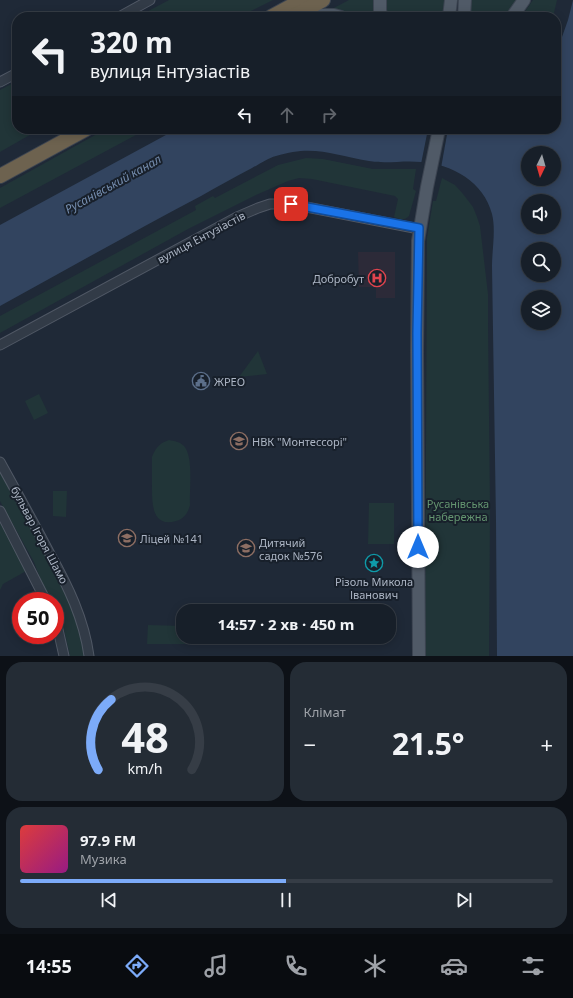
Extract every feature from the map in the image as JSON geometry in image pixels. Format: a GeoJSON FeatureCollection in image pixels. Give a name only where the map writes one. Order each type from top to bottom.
{"type":"FeatureCollection","features":[{"type":"Feature","properties":{"kind":"highway"},"geometry":{"type":"LineString","coordinates":[[280,12],[302,0]]}},
{"type":"Feature","properties":{"kind":"highway"},"geometry":{"type":"LineString","coordinates":[[301,12],[323,0]]}},
{"type":"Feature","properties":{"kind":"highway"},"geometry":{"type":"LineString","coordinates":[[0,166],[58,134]]}},
{"type":"Feature","properties":{"kind":"highway"},"geometry":{"type":"LineString","coordinates":[[0,176],[77,134]]}},
{"type":"Feature","properties":{"kind":"main road"},"geometry":{"type":"LineString","coordinates":[[380,0],[380,12]]}},
{"type":"Feature","properties":{"kind":"main road"},"geometry":{"type":"LineString","coordinates":[[450,12],[453,0]]}},
{"type":"Feature","properties":{"kind":"main road"},"geometry":{"type":"LineString","coordinates":[[453,0],[454,12]]}},
{"type":"Feature","properties":{"kind":"main road"},"geometry":{"type":"LineString","coordinates":[[464,0],[464,12]]}},
{"type":"Feature","properties":{"kind":"main road"},"geometry":{"type":"LineString","coordinates":[[516,12],[524,0]]}},
{"type":"Feature","properties":{"kind":"main road"},"geometry":{"type":"LineString","coordinates":[[419,656],[417,333],[419,228],[439,134]]}},
{"type":"Feature","properties":{"kind":"street"},"geometry":{"type":"LineString","coordinates":[[128,12],[150,0]]}},
{"type":"Feature","properties":{"kind":"street"},"geometry":{"type":"LineString","coordinates":[[0,82],[12,76]]}},
{"type":"Feature","properties":{"kind":"street","name":"вулиця Ентузіастів"},"geometry":{"type":"LineString","coordinates":[[0,346],[237,217],[270,204],[291,204],[419,228]]}},
{"type":"Feature","properties":{"kind":"street","name":"бульвар Ігоря Шамо"},"geometry":{"type":"LineString","coordinates":[[0,462],[45,543],[76,605],[87,641],[88,656]]}},
{"type":"Feature","properties":{"kind":"street"},"geometry":{"type":"LineString","coordinates":[[0,511],[41,592]]}},
{"type":"Feature","properties":{"kind":"street"},"geometry":{"type":"LineString","coordinates":[[61,644],[64,656]]}},
{"type":"Feature","properties":{"kind":"shaded area","name":"Добробут"},"geometry":{"type":"Polygon","coordinates":[[[358,252],[395,252],[395,298],[376,298],[376,287],[359,287],[358,252]]]}},
{"type":"Feature","properties":{"kind":"green space"},"geometry":{"type":"Polygon","coordinates":[[[169,0],[273,0],[249,12],[146,12],[169,0]]]}},
{"type":"Feature","properties":{"kind":"green space"},"geometry":{"type":"Polygon","coordinates":[[[349,0],[373,0],[375,12],[339,12],[330,10],[349,0]]]}},
{"type":"Feature","properties":{"kind":"green space"},"geometry":{"type":"Polygon","coordinates":[[[384,0],[445,0],[444,12],[386,12],[384,0]]]}},
{"type":"Feature","properties":{"kind":"green space"},"geometry":{"type":"Polygon","coordinates":[[[470,0],[518,0],[509,12],[469,12],[470,0]]]}},
{"type":"Feature","properties":{"kind":"green space"},"geometry":{"type":"Polygon","coordinates":[[[533,0],[557,0],[554,12],[525,12],[533,0]]]}},
{"type":"Feature","properties":{"kind":"green space"},"geometry":{"type":"Polygon","coordinates":[[[12,84],[12,134],[31,134],[0,152],[0,90],[12,84]]]}},
{"type":"Feature","properties":{"kind":"green space"},"geometry":{"type":"Polygon","coordinates":[[[97,134],[138,134],[0,208],[0,188],[97,134]]]}},
{"type":"Feature","properties":{"kind":"green space"},"geometry":{"type":"Polygon","coordinates":[[[306,158],[323,159],[373,169],[416,169],[413,189],[416,191],[409,216],[404,219],[394,217],[398,199],[395,196],[312,179],[299,178],[288,181],[256,195],[188,229],[0,333],[0,316],[196,210],[195,206],[213,196],[215,198],[278,165],[306,158]]]}},
{"type":"Feature","properties":{"kind":"green space","name":"Русанівська набережна"},"geometry":{"type":"Polygon","coordinates":[[[442,178],[455,185],[473,207],[477,217],[480,226],[488,294],[490,509],[489,656],[425,656],[427,238],[433,201],[436,201],[442,178]]]}},
{"type":"Feature","properties":{"kind":"green space"},"geometry":{"type":"Polygon","coordinates":[[[258,351],[267,374],[239,377],[258,351]]]}},
{"type":"Feature","properties":{"kind":"green space"},"geometry":{"type":"Polygon","coordinates":[[[39,394],[48,413],[34,420],[25,401],[39,394]]]}},
{"type":"Feature","properties":{"kind":"green space"},"geometry":{"type":"Polygon","coordinates":[[[169,440],[181,444],[187,451],[190,466],[190,505],[187,513],[183,517],[176,521],[168,522],[162,521],[157,517],[153,506],[152,457],[159,446],[169,440]]]}},
{"type":"Feature","properties":{"kind":"green space"},"geometry":{"type":"Polygon","coordinates":[[[0,470],[69,598],[79,626],[85,656],[70,656],[64,630],[64,592],[46,592],[34,562],[0,501],[0,470]]]}},
{"type":"Feature","properties":{"kind":"green space"},"geometry":{"type":"Polygon","coordinates":[[[53,491],[67,491],[66,517],[53,516],[53,491]]]}},
{"type":"Feature","properties":{"kind":"green space"},"geometry":{"type":"Polygon","coordinates":[[[369,503],[394,503],[394,544],[368,544],[369,503]]]}},
{"type":"Feature","properties":{"kind":"green space"},"geometry":{"type":"Polygon","coordinates":[[[0,521],[28,570],[3,584],[0,590],[0,521]]]}},
{"type":"Feature","properties":{"kind":"green space"},"geometry":{"type":"Polygon","coordinates":[[[148,625],[176,626],[176,644],[147,644],[148,625]]]}},
{"type":"Feature","properties":{"kind":"water","name":"Русанівський канал"},"geometry":{"type":"Polygon","coordinates":[[[573,0],[573,656],[497,656],[492,266],[494,227],[492,214],[488,203],[482,193],[465,177],[444,166],[433,163],[375,162],[312,151],[301,151],[273,157],[0,306],[0,225],[168,134],[561,134],[561,40],[573,0]]]}},
{"type":"Feature","properties":{"kind":"pier"},"geometry":{"type":"Polygon","coordinates":[[[427,134],[447,134],[441,168],[421,164],[427,134]]]}},
{"type":"Feature","properties":{"kind":"place","name":"Добробут"},"geometry":{"type":"Point","coordinates":[377,278]}},
{"type":"Feature","properties":{"kind":"place","name":"ЖРЕО"},"geometry":{"type":"Point","coordinates":[201,381]}},
{"type":"Feature","properties":{"kind":"place","name":"НВК \"Монтессорі\""},"geometry":{"type":"Point","coordinates":[239,441]}},
{"type":"Feature","properties":{"kind":"place","name":"Ліцей №141"},"geometry":{"type":"Point","coordinates":[127,538]}},
{"type":"Feature","properties":{"kind":"place","name":"Дитячий садок №576"},"geometry":{"type":"Point","coordinates":[246,548]}},
{"type":"Feature","properties":{"kind":"place","name":"Різоль Микола Іванович"},"geometry":{"type":"Point","coordinates":[374,563]}},
{"type":"Feature","properties":{"kind":"route"},"geometry":{"type":"LineString","coordinates":[[291,204],[419,228],[417,333],[418,547]]}}]}
